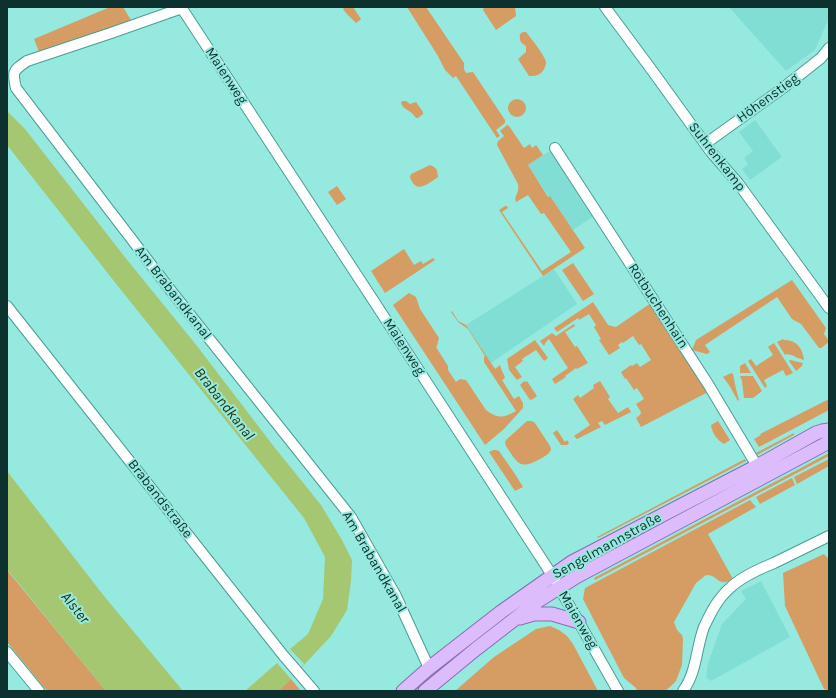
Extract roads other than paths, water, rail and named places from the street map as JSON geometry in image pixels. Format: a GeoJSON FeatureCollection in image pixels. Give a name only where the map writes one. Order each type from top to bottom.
{"type":"FeatureCollection","features":[{"type":"Feature","properties":{"kind":"main road","name":"Sengelmannstraße"},"geometry":{"type":"LineString","coordinates":[[403,691],[429,668],[500,612],[572,562],[758,466],[816,433],[829,430]]}},
{"type":"Feature","properties":{"kind":"main road","name":"Sengelmannstraße"},"geometry":{"type":"LineString","coordinates":[[425,691],[538,601],[560,587],[591,568],[829,442]]}},
{"type":"Feature","properties":{"kind":"main road"},"geometry":{"type":"LineString","coordinates":[[516,619],[534,614],[552,614],[579,622]]}},
{"type":"Feature","properties":{"kind":"street","name":"Maienweg"},"geometry":{"type":"LineString","coordinates":[[182,7],[560,587],[618,691]]}},
{"type":"Feature","properties":{"kind":"street","name":"Am Brabandkanal"},"geometry":{"type":"LineString","coordinates":[[182,7],[111,33],[26,61],[16,69],[13,75],[16,88],[172,292],[351,517],[396,596],[429,668]]}},
{"type":"Feature","properties":{"kind":"street","name":"Suhrenkamp"},"geometry":{"type":"LineString","coordinates":[[605,7],[705,144],[738,183],[826,297],[829,308]]}},
{"type":"Feature","properties":{"kind":"street","name":"Höhenstieg"},"geometry":{"type":"LineString","coordinates":[[705,144],[784,88],[821,58],[829,48]]}},
{"type":"Feature","properties":{"kind":"street","name":"Rotbuchenhain"},"geometry":{"type":"LineString","coordinates":[[555,148],[712,389],[758,466]]}},
{"type":"Feature","properties":{"kind":"street","name":"Brabandstraße"},"geometry":{"type":"LineString","coordinates":[[7,306],[298,674],[314,691]]}},
{"type":"Feature","properties":{"kind":"street"},"geometry":{"type":"LineString","coordinates":[[683,691],[691,676],[704,629],[713,608],[732,586],[762,568],[829,536]]}},
{"type":"Feature","properties":{"kind":"street"},"geometry":{"type":"LineString","coordinates":[[7,652],[39,691]]}},
{"type":"Feature","properties":{"kind":"water","name":"Brabandkanal"},"geometry":{"type":"Polygon","coordinates":[[[7,111],[25,129],[321,505],[352,560],[347,610],[331,636],[278,691],[245,691],[308,634],[323,599],[325,557],[304,518],[7,145],[7,111]]]}},
{"type":"Feature","properties":{"kind":"water","name":"Alster"},"geometry":{"type":"Polygon","coordinates":[[[7,471],[104,596],[183,691],[106,691],[7,569],[7,471]]]}}]}
